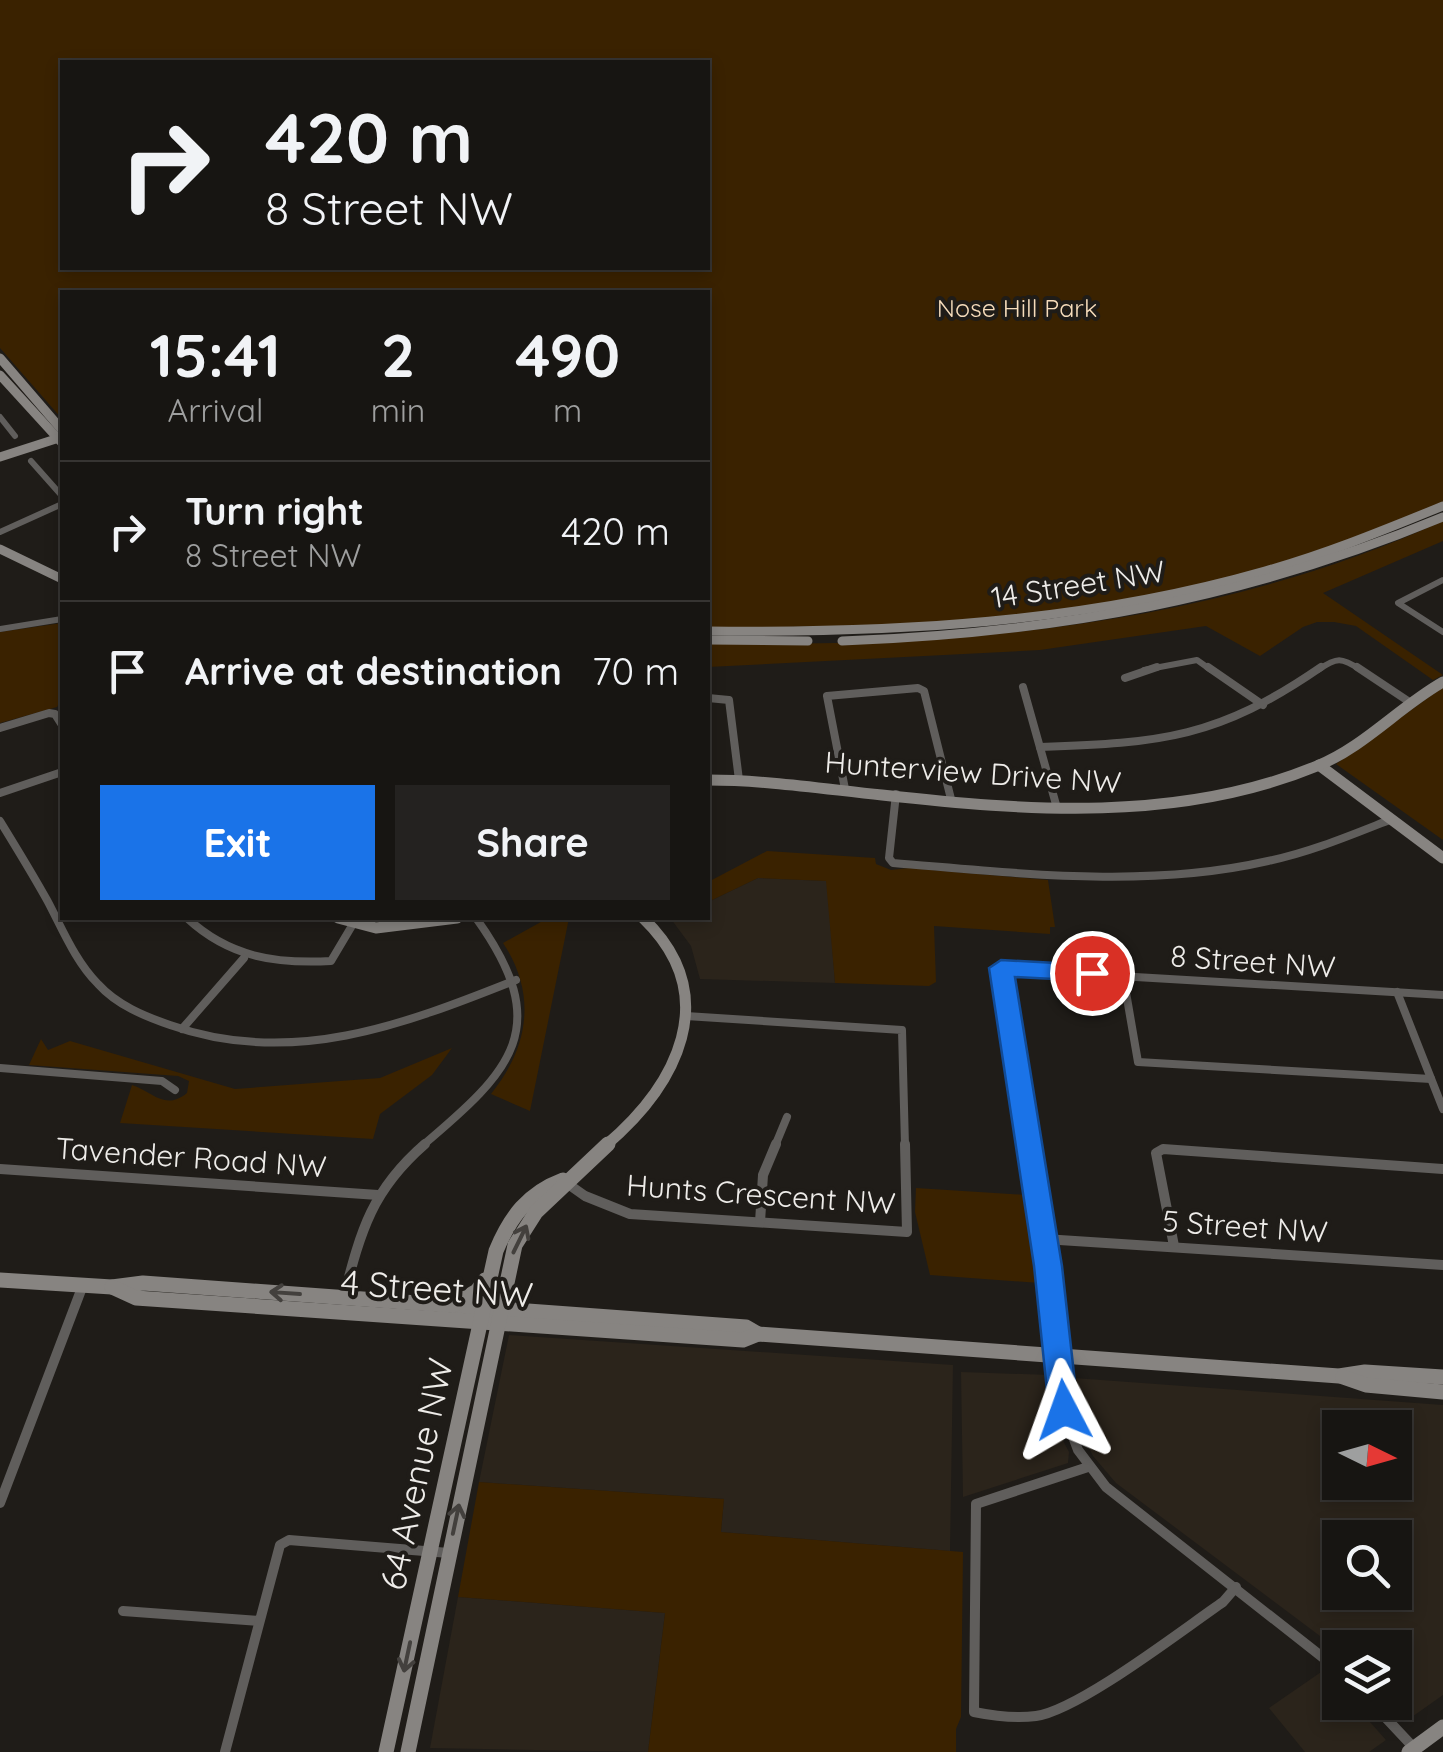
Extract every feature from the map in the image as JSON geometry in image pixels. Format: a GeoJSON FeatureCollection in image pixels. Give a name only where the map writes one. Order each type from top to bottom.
{"type":"FeatureCollection","features":[{"type":"Feature","properties":{"kind":"main road"},"geometry":{"type":"LineString","coordinates":[[0,358],[60,438]]}},
{"type":"Feature","properties":{"kind":"main road"},"geometry":{"type":"LineString","coordinates":[[0,374],[30,411],[60,438]]}},
{"type":"Feature","properties":{"kind":"main road"},"geometry":{"type":"LineString","coordinates":[[30,411],[39,430],[33,443]]}},
{"type":"Feature","properties":{"kind":"main road"},"geometry":{"type":"LineString","coordinates":[[0,455],[60,438]]}},
{"type":"Feature","properties":{"kind":"main road"},"geometry":{"type":"LineString","coordinates":[[0,455],[60,438]]}},
{"type":"Feature","properties":{"kind":"main road","name":"14 Street NW"},"geometry":{"type":"LineString","coordinates":[[710,632],[877,632],[981,624],[1102,608],[1196,590],[1278,568],[1443,506]]}},
{"type":"Feature","properties":{"kind":"main road","name":"14 Street NW"},"geometry":{"type":"LineString","coordinates":[[710,640],[878,640],[1001,630],[1111,615],[1290,574],[1443,517]]}},
{"type":"Feature","properties":{"kind":"main road"},"geometry":{"type":"LineString","coordinates":[[0,549],[60,578]]}},
{"type":"Feature","properties":{"kind":"main road","name":"Hunterview Drive NW"},"geometry":{"type":"LineString","coordinates":[[710,780],[1057,808],[1143,808],[1214,800],[1342,753],[1443,682]]}},
{"type":"Feature","properties":{"kind":"main road"},"geometry":{"type":"LineString","coordinates":[[1319,764],[1443,858]]}},
{"type":"Feature","properties":{"kind":"main road"},"geometry":{"type":"LineString","coordinates":[[343,920],[376,928],[441,920]]}},
{"type":"Feature","properties":{"kind":"main road","name":"64 Avenue NW"},"geometry":{"type":"LineString","coordinates":[[386,1752],[430,1551],[489,1316],[512,1254],[521,1233],[563,1180],[628,1130],[653,1101],[677,1058],[686,1016],[684,982],[662,937],[645,920]]}},
{"type":"Feature","properties":{"kind":"main road","name":"64 Avenue NW"},"geometry":{"type":"LineString","coordinates":[[408,1752],[449,1553],[489,1316],[490,1272],[502,1234],[517,1210],[542,1187],[563,1180]]}},
{"type":"Feature","properties":{"kind":"main road"},"geometry":{"type":"LineString","coordinates":[[452,1305],[477,1291],[490,1272]]}},
{"type":"Feature","properties":{"kind":"main road","name":"4 Street NW"},"geometry":{"type":"LineString","coordinates":[[0,1280],[112,1287],[136,1298],[452,1305],[489,1316]]}},
{"type":"Feature","properties":{"kind":"main road","name":"4 Street NW"},"geometry":{"type":"LineString","coordinates":[[342,1304],[743,1340],[758,1334],[1339,1376],[1365,1372],[1443,1377]]}},
{"type":"Feature","properties":{"kind":"main road","name":"4 Street NW"},"geometry":{"type":"LineString","coordinates":[[1339,1376],[1366,1386],[1443,1392]]}},
{"type":"Feature","properties":{"kind":"main road"},"geometry":{"type":"LineString","coordinates":[[1413,1751],[1443,1727]]}},
{"type":"Feature","properties":{"kind":"street"},"geometry":{"type":"LineString","coordinates":[[0,417],[15,436]]}},
{"type":"Feature","properties":{"kind":"street"},"geometry":{"type":"LineString","coordinates":[[31,461],[60,494]]}},
{"type":"Feature","properties":{"kind":"street"},"geometry":{"type":"LineString","coordinates":[[0,532],[60,505]]}},
{"type":"Feature","properties":{"kind":"street"},"geometry":{"type":"LineString","coordinates":[[1443,580],[1398,603],[1443,632]]}},
{"type":"Feature","properties":{"kind":"street"},"geometry":{"type":"LineString","coordinates":[[0,628],[60,620]]}},
{"type":"Feature","properties":{"kind":"street"},"geometry":{"type":"LineString","coordinates":[[1040,747],[1120,743],[1191,733],[1263,705],[1335,658],[1343,658],[1411,702]]}},
{"type":"Feature","properties":{"kind":"street"},"geometry":{"type":"LineString","coordinates":[[1125,678],[1143,670],[1196,660],[1263,705]]}},
{"type":"Feature","properties":{"kind":"street"},"geometry":{"type":"LineString","coordinates":[[845,789],[828,696],[918,688],[924,691],[950,799]]}},
{"type":"Feature","properties":{"kind":"street"},"geometry":{"type":"LineString","coordinates":[[1023,688],[1057,808]]}},
{"type":"Feature","properties":{"kind":"street"},"geometry":{"type":"LineString","coordinates":[[710,698],[729,700],[739,780]]}},
{"type":"Feature","properties":{"kind":"street"},"geometry":{"type":"LineString","coordinates":[[0,728],[49,713],[60,722]]}},
{"type":"Feature","properties":{"kind":"street"},"geometry":{"type":"LineString","coordinates":[[0,793],[60,773]]}},
{"type":"Feature","properties":{"kind":"street"},"geometry":{"type":"LineString","coordinates":[[896,794],[889,858],[893,863],[1109,879],[1176,878],[1247,868],[1306,854],[1392,819]]}},
{"type":"Feature","properties":{"kind":"street"},"geometry":{"type":"LineString","coordinates":[[0,821],[98,985],[154,1021],[207,1038],[291,1045],[343,1040],[391,1030],[516,980]]}},
{"type":"Feature","properties":{"kind":"street"},"geometry":{"type":"LineString","coordinates":[[189,920],[217,943],[244,958],[267,962],[331,961],[354,924]]}},
{"type":"Feature","properties":{"kind":"street"},"geometry":{"type":"LineString","coordinates":[[342,1304],[378,1195],[421,1146],[463,1113],[501,1068],[516,1031],[516,980],[477,920]]}},
{"type":"Feature","properties":{"kind":"street"},"geometry":{"type":"LineString","coordinates":[[182,1029],[244,958]]}},
{"type":"Feature","properties":{"kind":"street","name":"8 Street NW"},"geometry":{"type":"LineString","coordinates":[[1044,1239],[1001,968],[1443,995]]}},
{"type":"Feature","properties":{"kind":"street"},"geometry":{"type":"LineString","coordinates":[[1123,975],[1138,1062],[1431,1079]]}},
{"type":"Feature","properties":{"kind":"street"},"geometry":{"type":"LineString","coordinates":[[1397,992],[1443,1109]]}},
{"type":"Feature","properties":{"kind":"street","name":"Hunts Crescent NW"},"geometry":{"type":"LineString","coordinates":[[563,1180],[584,1196],[630,1214],[906,1232],[902,1030],[686,1016]]}},
{"type":"Feature","properties":{"kind":"street"},"geometry":{"type":"LineString","coordinates":[[0,1068],[162,1081],[175,1090]]}},
{"type":"Feature","properties":{"kind":"street"},"geometry":{"type":"LineString","coordinates":[[760,1222],[764,1175],[787,1118]]}},
{"type":"Feature","properties":{"kind":"street"},"geometry":{"type":"LineString","coordinates":[[1174,1246],[1156,1152],[1164,1149],[1443,1169]]}},
{"type":"Feature","properties":{"kind":"street","name":"Tavender Road NW"},"geometry":{"type":"LineString","coordinates":[[0,1170],[378,1195]]}},
{"type":"Feature","properties":{"kind":"street"},"geometry":{"type":"LineString","coordinates":[[1044,1239],[1068,1428],[1088,1467],[1106,1488],[1322,1657]]}},
{"type":"Feature","properties":{"kind":"street","name":"5 Street NW"},"geometry":{"type":"LineString","coordinates":[[1044,1239],[1443,1265]]}},
{"type":"Feature","properties":{"kind":"street"},"geometry":{"type":"LineString","coordinates":[[0,1503],[83,1285]]}},
{"type":"Feature","properties":{"kind":"street"},"geometry":{"type":"LineString","coordinates":[[1088,1467],[976,1504],[972,1512],[974,1712],[1018,1718],[1039,1716],[1073,1703],[1223,1602],[1236,1587]]}},
{"type":"Feature","properties":{"kind":"street"},"geometry":{"type":"LineString","coordinates":[[225,1752],[280,1545],[289,1540],[449,1553]]}},
{"type":"Feature","properties":{"kind":"street"},"geometry":{"type":"LineString","coordinates":[[123,1611],[259,1621]]}},
{"type":"Feature","properties":{"kind":"street"},"geometry":{"type":"LineString","coordinates":[[1386,1720],[1413,1751]]}},
{"type":"Feature","properties":{"kind":"shaded area"},"geometry":{"type":"Polygon","coordinates":[[[758,878],[827,881],[835,983],[700,979],[691,946],[672,920],[710,920],[710,901],[758,878]]]}},
{"type":"Feature","properties":{"kind":"shaded area"},"geometry":{"type":"Polygon","coordinates":[[[509,1335],[953,1365],[950,1551],[721,1532],[724,1499],[479,1482],[509,1335]]]}},
{"type":"Feature","properties":{"kind":"shaded area"},"geometry":{"type":"Polygon","coordinates":[[[961,1372],[1050,1375],[1056,1427],[1069,1452],[1068,1463],[963,1497],[961,1372]]]}},
{"type":"Feature","properties":{"kind":"shaded area"},"geometry":{"type":"Polygon","coordinates":[[[1074,1378],[1443,1405],[1443,1695],[1412,1717],[1412,1630],[1322,1630],[1322,1638],[1116,1483],[1093,1456],[1080,1430],[1074,1378]]]}},
{"type":"Feature","properties":{"kind":"shaded area"},"geometry":{"type":"Polygon","coordinates":[[[458,1597],[665,1613],[648,1752],[430,1748],[458,1597]]]}},
{"type":"Feature","properties":{"kind":"shaded area"},"geometry":{"type":"Polygon","coordinates":[[[1322,1671],[1322,1720],[1368,1720],[1386,1740],[1369,1752],[1305,1752],[1269,1708],[1322,1671]]]}},
{"type":"Feature","properties":{"kind":"green space","name":"Nose Hill Park"},"geometry":{"type":"Polygon","coordinates":[[[0,0],[1443,0],[1443,502],[1346,542],[1232,578],[1100,605],[939,625],[710,628],[710,290],[60,290],[60,417],[0,348],[0,0]]]}},
{"type":"Feature","properties":{"kind":"green space"},"geometry":{"type":"Polygon","coordinates":[[[1443,521],[1443,541],[1323,593],[1443,675],[1433,680],[1356,626],[1334,622],[1303,627],[1260,656],[1206,626],[1040,650],[710,667],[710,642],[895,641],[1083,624],[1267,585],[1356,556],[1443,521]]]}},
{"type":"Feature","properties":{"kind":"green space"},"geometry":{"type":"Polygon","coordinates":[[[60,623],[57,707],[0,723],[0,632],[60,623]]]}},
{"type":"Feature","properties":{"kind":"green space"},"geometry":{"type":"Polygon","coordinates":[[[1443,687],[1443,840],[1336,764],[1443,687]]]}},
{"type":"Feature","properties":{"kind":"green space"},"geometry":{"type":"Polygon","coordinates":[[[767,851],[875,858],[876,864],[891,870],[909,868],[1048,880],[1055,927],[1050,927],[1050,934],[934,926],[936,982],[929,986],[835,983],[826,881],[758,878],[710,901],[710,881],[767,851]]]}},
{"type":"Feature","properties":{"kind":"green space"},"geometry":{"type":"Polygon","coordinates":[[[544,920],[569,920],[530,1111],[491,1094],[514,1058],[524,1020],[521,982],[503,943],[544,920]]]}},
{"type":"Feature","properties":{"kind":"green space"},"geometry":{"type":"Polygon","coordinates":[[[41,1039],[48,1050],[70,1041],[235,1089],[380,1078],[452,1048],[432,1075],[380,1114],[373,1139],[120,1123],[132,1085],[172,1100],[187,1093],[189,1081],[178,1076],[29,1065],[41,1039]]]}},
{"type":"Feature","properties":{"kind":"green space"},"geometry":{"type":"Polygon","coordinates":[[[916,1188],[1027,1195],[1040,1283],[930,1275],[915,1212],[916,1188]]]}},
{"type":"Feature","properties":{"kind":"green space"},"geometry":{"type":"Polygon","coordinates":[[[479,1482],[724,1499],[721,1532],[963,1552],[961,1717],[956,1729],[956,1752],[648,1752],[665,1613],[458,1597],[479,1482]]]}},
{"type":"Feature","properties":{"kind":"route"},"geometry":{"type":"LineString","coordinates":[[1064,1410],[1048,1266],[1001,968],[1092,973]]}}]}
